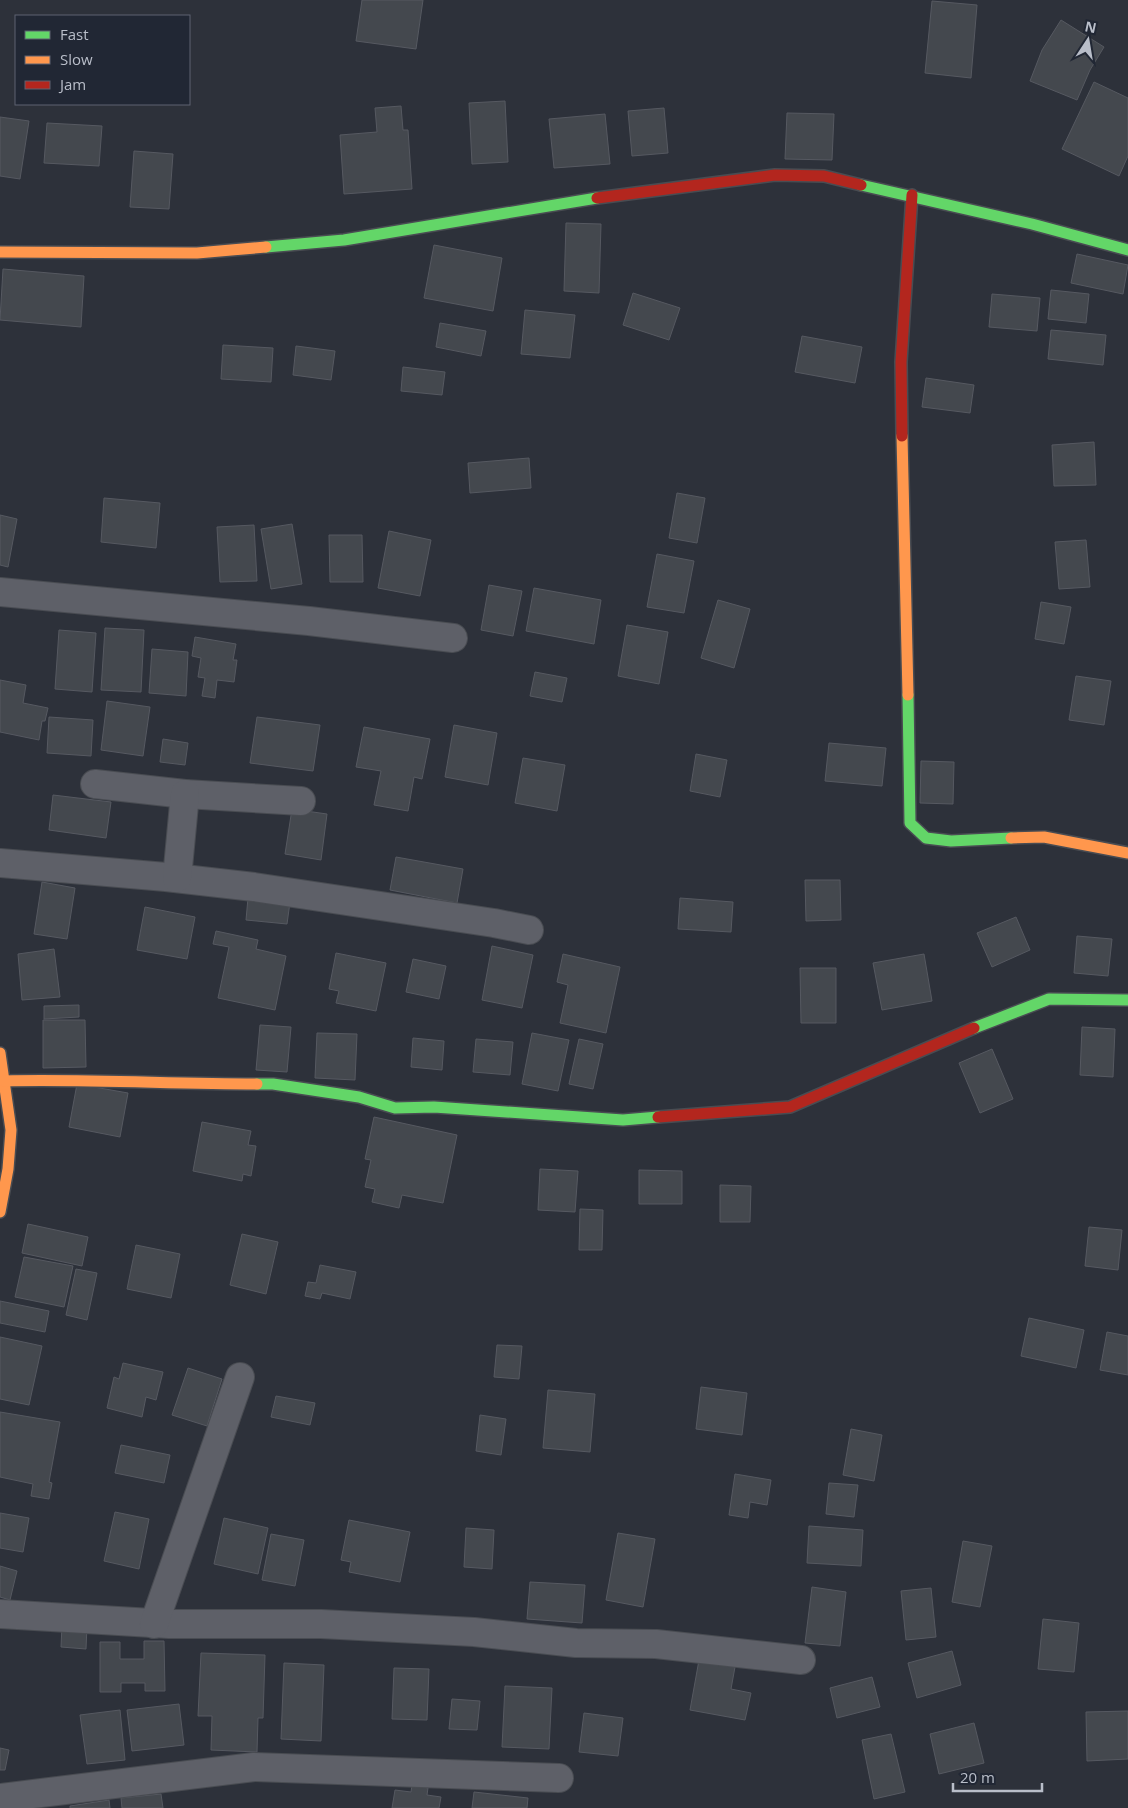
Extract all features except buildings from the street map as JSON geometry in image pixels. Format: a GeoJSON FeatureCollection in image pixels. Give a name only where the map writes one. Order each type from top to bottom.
{"type":"FeatureCollection","features":[{"type":"Feature","properties":{"kind":"street"},"geometry":{"type":"LineString","coordinates":[[0,252],[197,253],[344,240],[625,193],[775,175],[824,176],[1032,224],[1128,250]]}},
{"type":"Feature","properties":{"kind":"street"},"geometry":{"type":"LineString","coordinates":[[912,195],[901,362],[910,823],[926,838],[951,841],[1044,837],[1128,852]]}},
{"type":"Feature","properties":{"kind":"street"},"geometry":{"type":"LineString","coordinates":[[0,592],[309,621],[453,638]]}},
{"type":"Feature","properties":{"kind":"street"},"geometry":{"type":"LineString","coordinates":[[95,784],[186,794],[301,801]]}},
{"type":"Feature","properties":{"kind":"street"},"geometry":{"type":"LineString","coordinates":[[177,878],[186,794]]}},
{"type":"Feature","properties":{"kind":"street"},"geometry":{"type":"LineString","coordinates":[[0,863],[177,878],[254,887],[494,923],[529,930]]}},
{"type":"Feature","properties":{"kind":"street"},"geometry":{"type":"LineString","coordinates":[[4,1081],[273,1084],[359,1097],[395,1108],[434,1107],[623,1120],[790,1107],[979,1026],[1049,999],[1128,1000]]}},
{"type":"Feature","properties":{"kind":"street"},"geometry":{"type":"LineString","coordinates":[[0,1053],[11,1130],[8,1169],[0,1212]]}},
{"type":"Feature","properties":{"kind":"street"},"geometry":{"type":"LineString","coordinates":[[154,1624],[240,1377]]}},
{"type":"Feature","properties":{"kind":"street"},"geometry":{"type":"LineString","coordinates":[[0,1614],[154,1624],[321,1624],[455,1631],[576,1643],[656,1644],[801,1660]]}},
{"type":"Feature","properties":{"kind":"street"},"geometry":{"type":"LineString","coordinates":[[0,1798],[254,1767],[559,1778]]}},
{"type":"Feature","properties":{"kind":"traffic: fast"},"geometry":{"type":"LineString","coordinates":[[861,185],[1032,224],[1128,250]]}},
{"type":"Feature","properties":{"kind":"traffic: fast"},"geometry":{"type":"LineString","coordinates":[[266,247],[344,240],[597,198]]}},
{"type":"Feature","properties":{"kind":"traffic: fast"},"geometry":{"type":"LineString","coordinates":[[908,695],[910,823],[926,838],[951,841],[1011,838]]}},
{"type":"Feature","properties":{"kind":"traffic: fast"},"geometry":{"type":"LineString","coordinates":[[974,1028],[1049,999],[1128,1000]]}},
{"type":"Feature","properties":{"kind":"traffic: fast"},"geometry":{"type":"LineString","coordinates":[[257,1084],[273,1084],[359,1097],[395,1108],[434,1107],[623,1120],[658,1117]]}},
{"type":"Feature","properties":{"kind":"traffic: slow"},"geometry":{"type":"LineString","coordinates":[[0,252],[197,253],[266,247]]}},
{"type":"Feature","properties":{"kind":"traffic: slow"},"geometry":{"type":"LineString","coordinates":[[902,436],[908,695]]}},
{"type":"Feature","properties":{"kind":"traffic: slow"},"geometry":{"type":"LineString","coordinates":[[1011,838],[1044,837],[1128,853]]}},
{"type":"Feature","properties":{"kind":"traffic: slow"},"geometry":{"type":"LineString","coordinates":[[0,1053],[11,1130],[8,1169],[0,1212]]}},
{"type":"Feature","properties":{"kind":"traffic: slow"},"geometry":{"type":"LineString","coordinates":[[4,1081],[257,1084]]}},
{"type":"Feature","properties":{"kind":"traffic: jam"},"geometry":{"type":"LineString","coordinates":[[597,198],[775,175],[824,176],[861,185]]}},
{"type":"Feature","properties":{"kind":"traffic: jam"},"geometry":{"type":"LineString","coordinates":[[902,436],[901,362],[912,195]]}},
{"type":"Feature","properties":{"kind":"traffic: jam"},"geometry":{"type":"LineString","coordinates":[[658,1117],[790,1107],[974,1028]]}}]}
